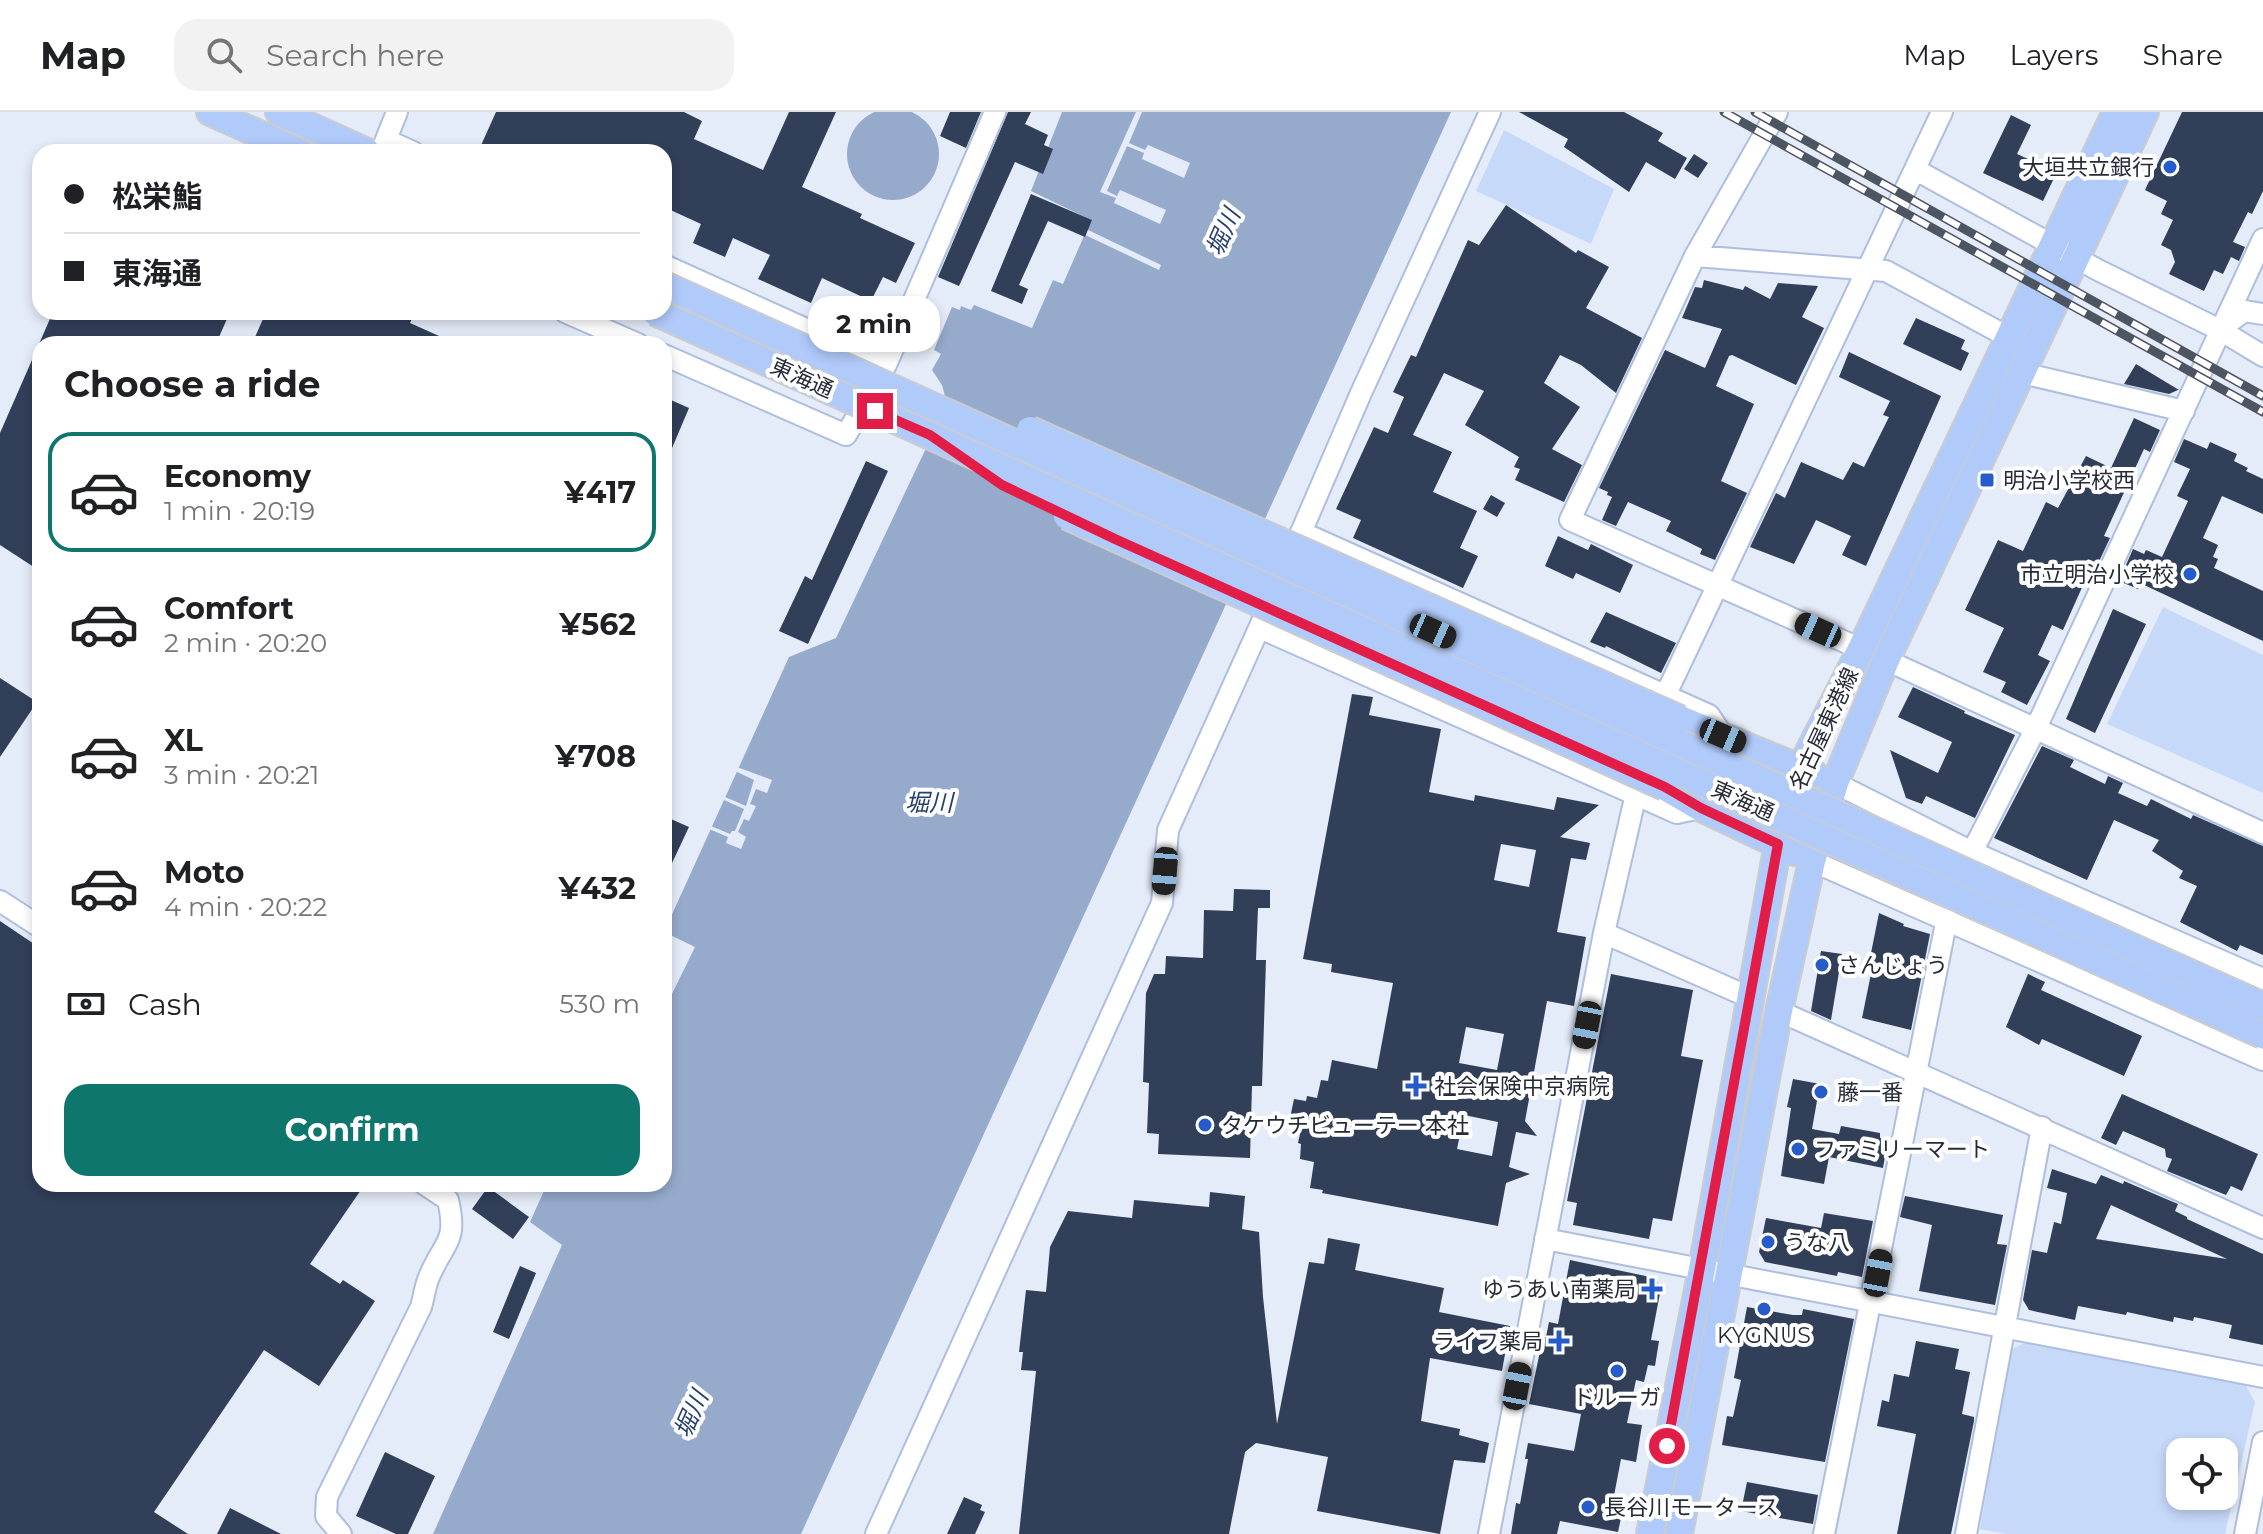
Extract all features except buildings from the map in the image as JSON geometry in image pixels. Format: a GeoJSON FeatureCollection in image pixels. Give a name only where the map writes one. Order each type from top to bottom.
{"type":"FeatureCollection","features":[{"type":"Feature","properties":{"kind":"main road"},"geometry":{"type":"LineString","coordinates":[[210,112],[281,144]]}},
{"type":"Feature","properties":{"kind":"main road"},"geometry":{"type":"LineString","coordinates":[[279,112],[367,144]]}},
{"type":"Feature","properties":{"kind":"main road","name":"名古屋東港線"},"geometry":{"type":"LineString","coordinates":[[1679,1534],[1779,1011],[1812,861],[1835,783],[1886,660],[2022,373],[2116,112]]}},
{"type":"Feature","properties":{"kind":"main road","name":"名古屋東港線"},"geometry":{"type":"LineString","coordinates":[[1650,1534],[1702,1269],[1778,844],[1800,769],[2010,338],[2065,252],[2145,112]]}},
{"type":"Feature","properties":{"kind":"main road","name":"東海通"},"geometry":{"type":"LineString","coordinates":[[672,289],[2263,1006]]}},
{"type":"Feature","properties":{"kind":"main road","name":"東海通"},"geometry":{"type":"LineString","coordinates":[[672,320],[2263,1035]]}},
{"type":"Feature","properties":{"kind":"main road"},"geometry":{"type":"LineString","coordinates":[[946,412],[987,411],[1680,719],[1835,783]]}},
{"type":"Feature","properties":{"kind":"main road"},"geometry":{"type":"LineString","coordinates":[[930,435],[1002,485],[1665,787],[1701,808],[1812,861]]}},
{"type":"Feature","properties":{"kind":"street"},"geometry":{"type":"LineString","coordinates":[[380,144],[397,112]]}},
{"type":"Feature","properties":{"kind":"street"},"geometry":{"type":"LineString","coordinates":[[672,359],[846,435],[886,365],[995,112]]}},
{"type":"Feature","properties":{"kind":"street"},"geometry":{"type":"LineString","coordinates":[[876,1534],[1162,903],[1168,830],[1490,112]]}},
{"type":"Feature","properties":{"kind":"street"},"geometry":{"type":"LineString","coordinates":[[1777,112],[1695,256],[1570,520],[1861,649]]}},
{"type":"Feature","properties":{"kind":"street"},"geometry":{"type":"LineString","coordinates":[[1666,694],[1942,112]]}},
{"type":"Feature","properties":{"kind":"street"},"geometry":{"type":"LineString","coordinates":[[1916,170],[2065,252],[2220,330],[2263,356]]}},
{"type":"Feature","properties":{"kind":"street"},"geometry":{"type":"LineString","coordinates":[[1972,852],[2036,728],[2263,239]]}},
{"type":"Feature","properties":{"kind":"street"},"geometry":{"type":"LineString","coordinates":[[1695,256],[1886,271],[2010,338]]}},
{"type":"Feature","properties":{"kind":"street"},"geometry":{"type":"LineString","coordinates":[[672,269],[886,365]]}},
{"type":"Feature","properties":{"kind":"street"},"geometry":{"type":"LineString","coordinates":[[2220,330],[2244,311],[2263,314]]}},
{"type":"Feature","properties":{"kind":"street"},"geometry":{"type":"LineString","coordinates":[[583,320],[620,336]]}},
{"type":"Feature","properties":{"kind":"street"},"geometry":{"type":"LineString","coordinates":[[2022,373],[2184,411]]}},
{"type":"Feature","properties":{"kind":"street"},"geometry":{"type":"LineString","coordinates":[[1301,532],[1666,694],[1709,715],[1723,736]]}},
{"type":"Feature","properties":{"kind":"street"},"geometry":{"type":"LineString","coordinates":[[1260,628],[1677,813],[1701,808]]}},
{"type":"Feature","properties":{"kind":"street"},"geometry":{"type":"LineString","coordinates":[[1886,660],[2263,833]]}},
{"type":"Feature","properties":{"kind":"street"},"geometry":{"type":"LineString","coordinates":[[1835,783],[1972,852],[2263,979]]}},
{"type":"Feature","properties":{"kind":"street"},"geometry":{"type":"LineString","coordinates":[[1489,1534],[1604,933],[1636,794]]}},
{"type":"Feature","properties":{"kind":"street"},"geometry":{"type":"LineString","coordinates":[[1812,861],[2263,1060]]}},
{"type":"Feature","properties":{"kind":"street"},"geometry":{"type":"LineString","coordinates":[[0,901],[32,922]]}},
{"type":"Feature","properties":{"kind":"street"},"geometry":{"type":"LineString","coordinates":[[1824,1534],[1947,918]]}},
{"type":"Feature","properties":{"kind":"street"},"geometry":{"type":"LineString","coordinates":[[1604,933],[1751,998]]}},
{"type":"Feature","properties":{"kind":"street"},"geometry":{"type":"LineString","coordinates":[[1779,1011],[2263,1228]]}},
{"type":"Feature","properties":{"kind":"street"},"geometry":{"type":"LineString","coordinates":[[1966,1534],[2042,1127]]}},
{"type":"Feature","properties":{"kind":"street"},"geometry":{"type":"LineString","coordinates":[[341,1534],[326,1516],[327,1497],[421,1307],[430,1276],[445,1250],[453,1223],[448,1200],[436,1192]]}},
{"type":"Feature","properties":{"kind":"street"},"geometry":{"type":"LineString","coordinates":[[1545,1239],[2263,1377]]}},
{"type":"Feature","properties":{"kind":"street"},"geometry":{"type":"LineString","coordinates":[[2245,1534],[2262,1454]]}},
{"type":"Feature","properties":{"kind":"shaded area"},"geometry":{"type":"Polygon","coordinates":[[[1504,130],[1614,189],[1591,244],[1476,191],[1504,130]]]}},
{"type":"Feature","properties":{"kind":"shaded area"},"geometry":{"type":"Polygon","coordinates":[[[2163,607],[2263,655],[2263,793],[2107,724],[2163,607]]]}},
{"type":"Feature","properties":{"kind":"shaded area"},"geometry":{"type":"Polygon","coordinates":[[[2024,1343],[2245,1384],[2255,1402],[2238,1477],[2238,1438],[2166,1438],[2166,1510],[2230,1510],[2225,1534],[2006,1534],[1980,1529],[2010,1350],[2024,1343]]]}},
{"type":"Feature","properties":{"kind":"water"},"geometry":{"type":"Polygon","coordinates":[[[893,108],[911,112],[925,122],[935,136],[939,154],[935,172],[925,186],[911,196],[893,200],[875,196],[861,186],[851,172],[847,154],[851,136],[861,122],[875,112],[893,108]]]}},
{"type":"Feature","properties":{"kind":"water","name":"堀川"},"geometry":{"type":"Polygon","coordinates":[[[1062,112],[1451,112],[801,1534],[433,1534],[562,1245],[530,1222],[543,1192],[672,1192],[672,994],[695,947],[672,936],[672,914],[789,657],[836,638],[947,404],[942,385],[932,370],[941,354],[934,350],[952,307],[971,310],[974,305],[1032,328],[1053,280],[1063,284],[1091,220],[1031,191],[1062,112]]]}},
{"type":"Feature","properties":{"kind":"pier"},"geometry":{"type":"Polygon","coordinates":[[[1136,112],[1142,112],[1129,143],[1145,150],[1148,145],[1190,163],[1184,178],[1142,159],[1144,153],[1127,146],[1107,191],[1117,196],[1120,190],[1166,210],[1160,224],[1114,203],[1116,198],[1100,192],[1136,112]]]}},
{"type":"Feature","properties":{"kind":"pier"},"geometry":{"type":"Polygon","coordinates":[[[1084,228],[1161,265],[1159,270],[1081,233],[1084,228]]]}},
{"type":"Feature","properties":{"kind":"pier"},"geometry":{"type":"Polygon","coordinates":[[[737,767],[772,780],[767,793],[756,789],[750,804],[756,806],[749,821],[744,819],[738,832],[746,837],[741,849],[726,843],[728,837],[709,829],[711,826],[730,834],[735,831],[744,809],[724,800],[725,797],[746,806],[754,780],[735,771],[737,767]]]}},
{"type":"Feature","properties":{"kind":"railway"},"geometry":{"type":"LineString","coordinates":[[1724,112],[2263,412]]}},
{"type":"Feature","properties":{"kind":"railway"},"geometry":{"type":"LineString","coordinates":[[1755,112],[2263,396]]}},
{"type":"Feature","properties":{"kind":"place","name":"大垣共立銀行"},"geometry":{"type":"Point","coordinates":[2170,167]}},
{"type":"Feature","properties":{"kind":"place","name":"明治小学校西"},"geometry":{"type":"Point","coordinates":[1987,480]}},
{"type":"Feature","properties":{"kind":"place","name":"市立明治小学校"},"geometry":{"type":"Point","coordinates":[2190,574]}},
{"type":"Feature","properties":{"kind":"place","name":"さんじょう"},"geometry":{"type":"Point","coordinates":[1822,965]}},
{"type":"Feature","properties":{"kind":"place","name":"社会保険中京病院"},"geometry":{"type":"Point","coordinates":[1416,1086]}},
{"type":"Feature","properties":{"kind":"place","name":"藤一番"},"geometry":{"type":"Point","coordinates":[1821,1092]}},
{"type":"Feature","properties":{"kind":"place","name":"タケウチビューテー 本社"},"geometry":{"type":"Point","coordinates":[1205,1125]}},
{"type":"Feature","properties":{"kind":"place","name":"ファミリーマート"},"geometry":{"type":"Point","coordinates":[1798,1149]}},
{"type":"Feature","properties":{"kind":"place","name":"うな八"},"geometry":{"type":"Point","coordinates":[1768,1242]}},
{"type":"Feature","properties":{"kind":"place","name":"ゆうあい南薬局"},"geometry":{"type":"Point","coordinates":[1652,1289]}},
{"type":"Feature","properties":{"kind":"place","name":"KYGNUS"},"geometry":{"type":"Point","coordinates":[1764,1309]}},
{"type":"Feature","properties":{"kind":"place","name":"ライフ薬局"},"geometry":{"type":"Point","coordinates":[1559,1341]}},
{"type":"Feature","properties":{"kind":"place","name":"ドルーガ"},"geometry":{"type":"Point","coordinates":[1617,1371]}},
{"type":"Feature","properties":{"kind":"place","name":"長谷川モータース"},"geometry":{"type":"Point","coordinates":[1588,1507]}},
{"type":"Feature","properties":{"kind":"route"},"geometry":{"type":"LineString","coordinates":[[875,411],[930,435],[1002,485],[1665,787],[1701,808],[1778,844],[1667,1446]]}}]}
